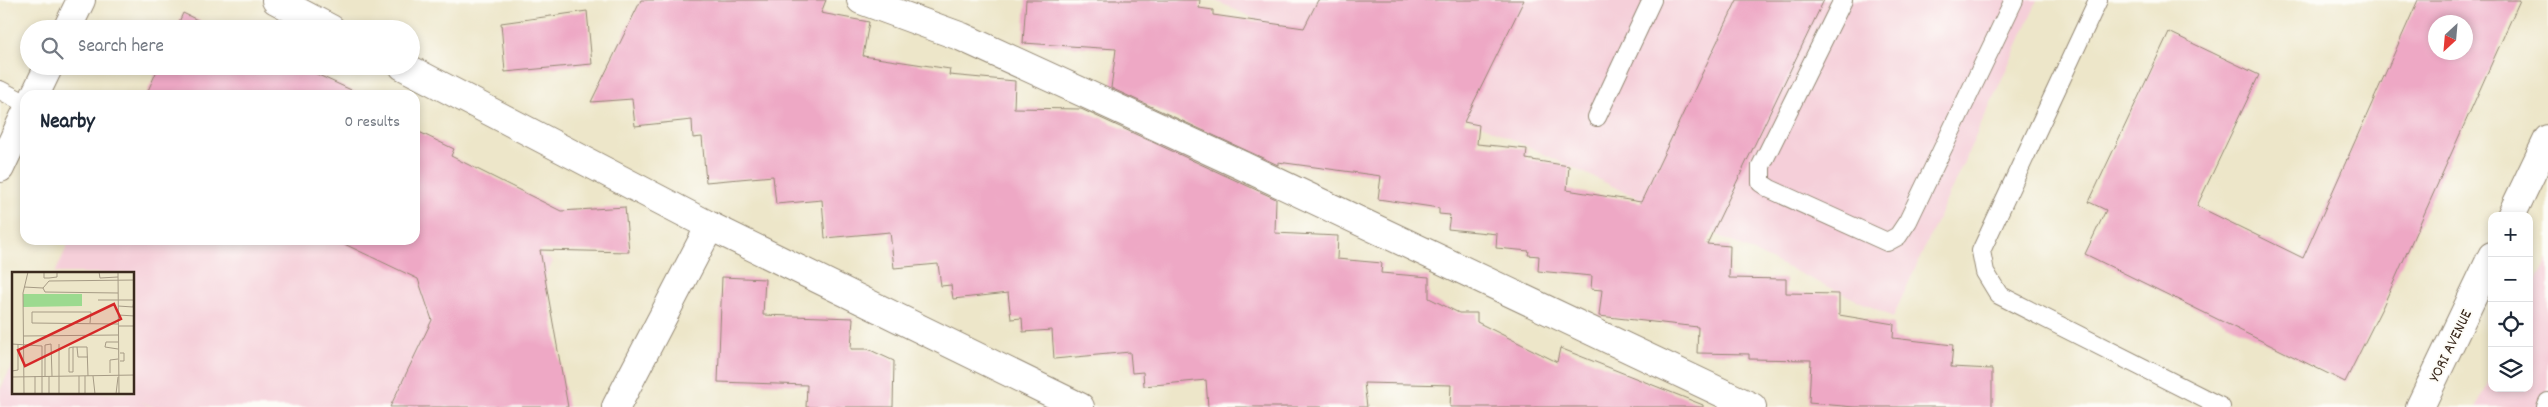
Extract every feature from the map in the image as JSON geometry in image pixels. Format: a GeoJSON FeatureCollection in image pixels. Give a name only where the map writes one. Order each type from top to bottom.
{"type":"FeatureCollection","features":[{"type":"Feature","properties":{"kind":"street"},"geometry":{"type":"LineString","coordinates":[[71,20],[81,0]]}},
{"type":"Feature","properties":{"kind":"street"},"geometry":{"type":"LineString","coordinates":[[276,0],[314,20]]}},
{"type":"Feature","properties":{"kind":"street"},"geometry":{"type":"LineString","coordinates":[[861,0],[962,37],[1241,165],[1752,407]]}},
{"type":"Feature","properties":{"kind":"street"},"geometry":{"type":"LineString","coordinates":[[37,90],[45,75]]}},
{"type":"Feature","properties":{"kind":"street"},"geometry":{"type":"LineString","coordinates":[[420,75],[710,226],[1080,407]]}},
{"type":"Feature","properties":{"kind":"street"},"geometry":{"type":"LineString","coordinates":[[0,168],[20,126]]}},
{"type":"Feature","properties":{"kind":"street"},"geometry":{"type":"LineString","coordinates":[[2513,212],[2547,144]]}},
{"type":"Feature","properties":{"kind":"street"},"geometry":{"type":"LineString","coordinates":[[616,407],[710,226]]}},
{"type":"Feature","properties":{"kind":"street","name":"YORI AVENUE"},"geometry":{"type":"LineString","coordinates":[[2420,407],[2492,257]]}},
{"type":"Feature","properties":{"kind":"lane"},"geometry":{"type":"LineString","coordinates":[[1597,117],[1652,0]]}},
{"type":"Feature","properties":{"kind":"lane"},"geometry":{"type":"LineString","coordinates":[[1843,0],[1762,166],[1761,183],[1770,189],[1887,242],[1898,236],[1908,221],[2014,0]]}},
{"type":"Feature","properties":{"kind":"lane"},"geometry":{"type":"LineString","coordinates":[[2098,0],[1980,251],[1985,272],[1999,295],[2221,407]]}},
{"type":"Feature","properties":{"kind":"lane"},"geometry":{"type":"LineString","coordinates":[[0,90],[20,100]]}},
{"type":"Feature","properties":{"kind":"lane"},"geometry":{"type":"LineString","coordinates":[[2546,407],[2548,402]]}},
{"type":"Feature","properties":{"kind":"shaded area"},"geometry":{"type":"Polygon","coordinates":[[[1214,0],[2038,0],[1893,317],[1214,0]]]}},
{"type":"Feature","properties":{"kind":"shaded area"},"geometry":{"type":"Polygon","coordinates":[[[420,195],[553,261],[484,407],[153,407],[138,400],[151,407],[0,407],[0,390],[12,365],[12,394],[135,394],[135,272],[55,272],[68,245],[420,245],[420,195]]]}},
{"type":"Feature","properties":{"kind":"shaded area"},"geometry":{"type":"Polygon","coordinates":[[[2548,258],[2548,407],[2476,407],[2488,383],[2488,392],[2533,392],[2533,289],[2548,258]]]}},
{"type":"Feature","properties":{"kind":"building"},"geometry":{"type":"Polygon","coordinates":[[[641,0],[826,0],[821,13],[869,22],[863,56],[950,69],[949,75],[1015,81],[1014,108],[1081,109],[1276,199],[1275,233],[1338,236],[1337,259],[1382,263],[1381,273],[1429,277],[1429,298],[1459,313],[1477,313],[1477,322],[1557,362],[1560,348],[1703,405],[1703,407],[1450,407],[1451,385],[1364,383],[1367,407],[1208,407],[1206,380],[1144,386],[1143,372],[1132,373],[1130,352],[1054,359],[1052,330],[1023,332],[1022,318],[1011,319],[1008,293],[953,299],[951,285],[941,286],[938,264],[894,268],[890,232],[825,238],[822,200],[776,204],[773,176],[706,182],[702,137],[693,138],[692,120],[635,126],[632,99],[591,102],[641,0]]]}},
{"type":"Feature","properties":{"kind":"building"},"geometry":{"type":"Polygon","coordinates":[[[1026,0],[1200,0],[1199,8],[1213,10],[1213,15],[1304,28],[1318,0],[1524,0],[1464,122],[1479,125],[1477,144],[1527,149],[1526,159],[1569,166],[1567,190],[1641,202],[1737,0],[1824,0],[1707,244],[1730,246],[1729,278],[1786,279],[1786,293],[1839,294],[1839,315],[1894,324],[1893,338],[1953,345],[1951,367],[1992,369],[1992,407],[1854,407],[1809,403],[1811,360],[1749,359],[1749,354],[1697,353],[1698,327],[1599,316],[1602,290],[1591,289],[1592,276],[1538,271],[1539,256],[1528,255],[1529,251],[1496,248],[1497,234],[1448,229],[1450,215],[1439,214],[1439,208],[1378,199],[1381,176],[1278,162],[1278,165],[1111,88],[1116,49],[1023,43],[1026,0]]]}},
{"type":"Feature","properties":{"kind":"building"},"geometry":{"type":"Polygon","coordinates":[[[2418,0],[2520,0],[2383,306],[2345,382],[2085,254],[2106,210],[2089,202],[2169,32],[2259,75],[2197,206],[2303,258],[2418,0]]]}},
{"type":"Feature","properties":{"kind":"building"},"geometry":{"type":"Polygon","coordinates":[[[587,11],[592,64],[505,72],[501,23],[587,11]]]}},
{"type":"Feature","properties":{"kind":"building"},"geometry":{"type":"Polygon","coordinates":[[[183,13],[197,20],[180,20],[183,13]]]}},
{"type":"Feature","properties":{"kind":"building"},"geometry":{"type":"Polygon","coordinates":[[[155,75],[319,75],[351,90],[148,90],[155,75]]]}},
{"type":"Feature","properties":{"kind":"building"},"geometry":{"type":"Polygon","coordinates":[[[420,132],[454,149],[451,156],[561,211],[625,207],[629,252],[540,250],[568,407],[390,407],[432,320],[418,279],[347,245],[420,245],[420,132]]]}},
{"type":"Feature","properties":{"kind":"building"},"geometry":{"type":"Polygon","coordinates":[[[722,277],[765,279],[763,315],[853,318],[851,349],[868,349],[894,361],[893,407],[806,407],[807,385],[718,382],[722,277]]]}}]}
